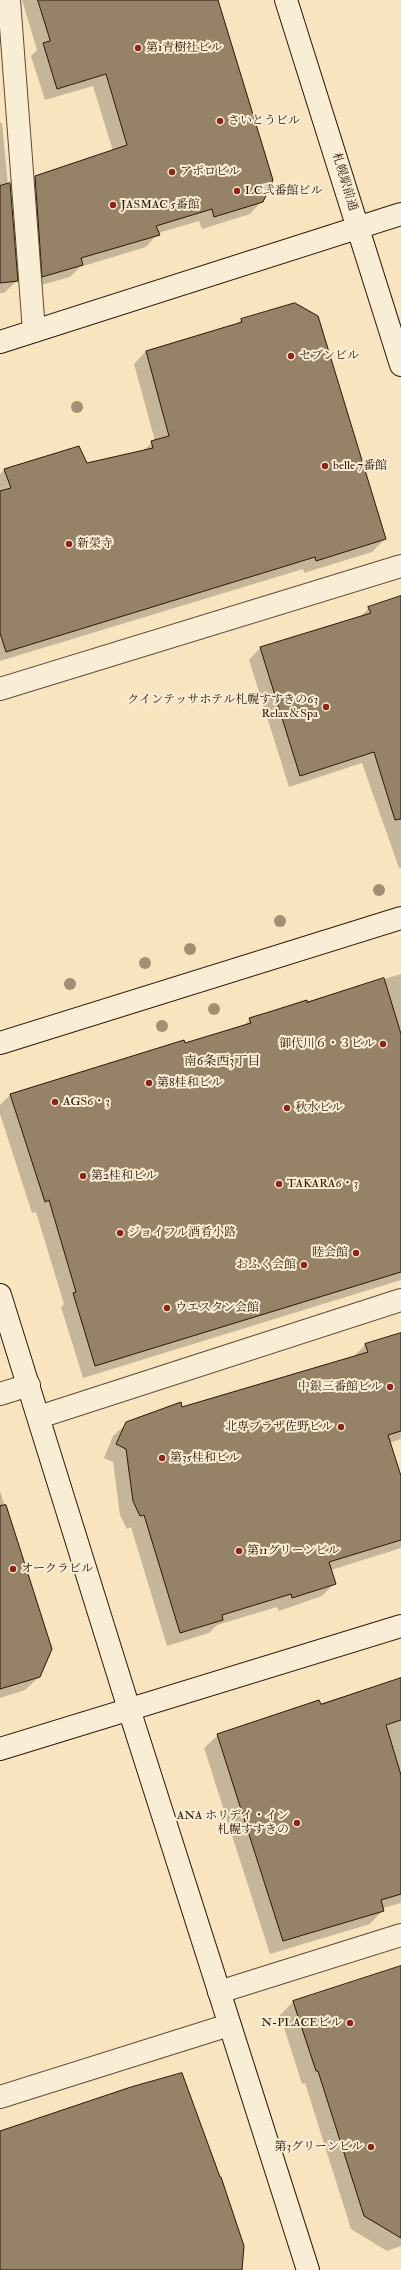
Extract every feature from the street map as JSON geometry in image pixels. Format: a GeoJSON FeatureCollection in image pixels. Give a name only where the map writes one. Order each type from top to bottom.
{"type":"FeatureCollection","features":[{"type":"Feature","properties":{"kind":"street"},"geometry":{"type":"LineString","coordinates":[[9,0],[34,331]]}},
{"type":"Feature","properties":{"kind":"street","name":"札幌駅前通"},"geometry":{"type":"LineString","coordinates":[[286,0],[401,365]]}},
{"type":"Feature","properties":{"kind":"street"},"geometry":{"type":"LineString","coordinates":[[0,342],[401,214]]}},
{"type":"Feature","properties":{"kind":"street"},"geometry":{"type":"LineString","coordinates":[[0,689],[401,566]]}},
{"type":"Feature","properties":{"kind":"street"},"geometry":{"type":"LineString","coordinates":[[0,1043],[401,918]]}},
{"type":"Feature","properties":{"kind":"street"},"geometry":{"type":"LineString","coordinates":[[0,1295],[129,1709],[308,2270]]}},
{"type":"Feature","properties":{"kind":"street"},"geometry":{"type":"LineString","coordinates":[[39,1417],[401,1300]]}},
{"type":"Feature","properties":{"kind":"street"},"geometry":{"type":"LineString","coordinates":[[0,1394],[29,1385]]}},
{"type":"Feature","properties":{"kind":"street"},"geometry":{"type":"LineString","coordinates":[[0,1749],[401,1626]]}},
{"type":"Feature","properties":{"kind":"street"},"geometry":{"type":"LineString","coordinates":[[220,1992],[401,1935]]}},
{"type":"Feature","properties":{"kind":"street"},"geometry":{"type":"LineString","coordinates":[[0,2097],[229,2025]]}},
{"type":"Feature","properties":{"kind":"building"},"geometry":{"type":"Polygon","coordinates":[[[38,0],[218,0],[273,180],[263,202],[214,217],[212,209],[156,226],[160,235],[81,258],[83,265],[42,277],[35,176],[127,145],[106,74],[57,89],[43,43],[50,41],[38,0]]]}},
{"type":"Feature","properties":{"kind":"building"},"geometry":{"type":"Polygon","coordinates":[[[10,183],[18,281],[0,283],[0,186],[10,183]]]}},
{"type":"Feature","properties":{"kind":"building"},"geometry":{"type":"Polygon","coordinates":[[[295,303],[318,316],[386,539],[316,561],[315,557],[6,652],[0,633],[0,491],[11,488],[4,469],[79,446],[87,463],[153,448],[151,441],[169,436],[146,351],[242,322],[241,319],[295,303]]]}},
{"type":"Feature","properties":{"kind":"building"},"geometry":{"type":"Polygon","coordinates":[[[401,596],[401,819],[395,820],[374,752],[300,776],[260,647],[371,613],[368,607],[401,596]]]}},
{"type":"Feature","properties":{"kind":"building"},"geometry":{"type":"Polygon","coordinates":[[[384,978],[401,1034],[401,1272],[95,1366],[73,1293],[76,1292],[49,1200],[45,1202],[10,1094],[184,1040],[185,1043],[251,1023],[249,1018],[384,978]]]}},
{"type":"Feature","properties":{"kind":"building"},"geometry":{"type":"Polygon","coordinates":[[[401,1333],[401,1431],[388,1435],[401,1476],[401,1540],[329,1562],[336,1584],[292,1598],[291,1594],[222,1615],[223,1620],[180,1633],[144,1515],[140,1516],[133,1501],[126,1449],[116,1444],[126,1422],[181,1402],[182,1407],[368,1352],[365,1344],[401,1333]]]}},
{"type":"Feature","properties":{"kind":"building","name":"オークラビル"},"geometry":{"type":"Polygon","coordinates":[[[6,1505],[52,1649],[40,1677],[0,1689],[0,1506],[6,1505]]]}},
{"type":"Feature","properties":{"kind":"building"},"geometry":{"type":"Polygon","coordinates":[[[401,1678],[401,1720],[386,1725],[401,1775],[401,1894],[381,1900],[384,1911],[283,1941],[217,1734],[319,1700],[321,1704],[401,1678]]]}},
{"type":"Feature","properties":{"kind":"building"},"geometry":{"type":"Polygon","coordinates":[[[401,1966],[401,2238],[364,2216],[318,2071],[316,2071],[293,2001],[401,1966]]]}},
{"type":"Feature","properties":{"kind":"building"},"geometry":{"type":"Polygon","coordinates":[[[182,2073],[221,2177],[244,2246],[242,2270],[0,2270],[0,2131],[131,2087],[182,2073]]]}},
{"type":"Feature","properties":{"kind":"place","name":"第1青樹社ビル"},"geometry":{"type":"Point","coordinates":[138,48]}},
{"type":"Feature","properties":{"kind":"place","name":"さいとうビル"},"geometry":{"type":"Point","coordinates":[220,121]}},
{"type":"Feature","properties":{"kind":"place","name":"アポロビル"},"geometry":{"type":"Point","coordinates":[172,172]}},
{"type":"Feature","properties":{"kind":"place","name":"LC弐番館ビル"},"geometry":{"type":"Point","coordinates":[237,191]}},
{"type":"Feature","properties":{"kind":"place","name":"JASMAC 5番館"},"geometry":{"type":"Point","coordinates":[113,205]}},
{"type":"Feature","properties":{"kind":"place","name":"セブンビル"},"geometry":{"type":"Point","coordinates":[291,356]}},
{"type":"Feature","properties":{"kind":"place","name":"belle 7番館"},"geometry":{"type":"Point","coordinates":[325,466]}},
{"type":"Feature","properties":{"kind":"place","name":"新榮寺"},"geometry":{"type":"Point","coordinates":[69,544]}},
{"type":"Feature","properties":{"kind":"place","name":"クインテッサホテル札幌すすきの63 Relax＆Spa"},"geometry":{"type":"Point","coordinates":[326,707]}},
{"type":"Feature","properties":{"kind":"place","name":"御代川６・３ビル"},"geometry":{"type":"Point","coordinates":[383,1044]}},
{"type":"Feature","properties":{"kind":"place","name":"第8桂和ビル"},"geometry":{"type":"Point","coordinates":[149,1083]}},
{"type":"Feature","properties":{"kind":"place","name":"AGS6・3"},"geometry":{"type":"Point","coordinates":[55,1102]}},
{"type":"Feature","properties":{"kind":"place","name":"秋水ビル"},"geometry":{"type":"Point","coordinates":[287,1108]}},
{"type":"Feature","properties":{"kind":"place","name":"第2桂和ビル"},"geometry":{"type":"Point","coordinates":[83,1176]}},
{"type":"Feature","properties":{"kind":"place","name":"TAKARA6・3"},"geometry":{"type":"Point","coordinates":[279,1184]}},
{"type":"Feature","properties":{"kind":"place","name":"ジョイフル酒肴小路"},"geometry":{"type":"Point","coordinates":[120,1233]}},
{"type":"Feature","properties":{"kind":"place","name":"睦会館"},"geometry":{"type":"Point","coordinates":[356,1253]}},
{"type":"Feature","properties":{"kind":"place","name":"おふく会館"},"geometry":{"type":"Point","coordinates":[304,1265]}},
{"type":"Feature","properties":{"kind":"place","name":"ウエスタン会館"},"geometry":{"type":"Point","coordinates":[167,1308]}},
{"type":"Feature","properties":{"kind":"place","name":"中銀三番館ビル"},"geometry":{"type":"Point","coordinates":[390,1387]}},
{"type":"Feature","properties":{"kind":"place","name":"北専プラザ佐野ビル"},"geometry":{"type":"Point","coordinates":[341,1427]}},
{"type":"Feature","properties":{"kind":"place","name":"第35桂和ビル"},"geometry":{"type":"Point","coordinates":[162,1458]}},
{"type":"Feature","properties":{"kind":"place","name":"第11グリーンビル"},"geometry":{"type":"Point","coordinates":[239,1551]}},
{"type":"Feature","properties":{"kind":"place","name":"オークラビル"},"geometry":{"type":"Point","coordinates":[13,1569]}},
{"type":"Feature","properties":{"kind":"place","name":"ANA ホリデイ・イン 札幌すすきの"},"geometry":{"type":"Point","coordinates":[297,1823]}},
{"type":"Feature","properties":{"kind":"place","name":"N-PLACEビル"},"geometry":{"type":"Point","coordinates":[350,2023]}},
{"type":"Feature","properties":{"kind":"place","name":"第3グリーンビル"},"geometry":{"type":"Point","coordinates":[371,2147]}},
{"type":"Feature","properties":{"kind":"district","name":"南6条西3丁目"},"geometry":{"type":"Point","coordinates":[222,1062]}}]}
